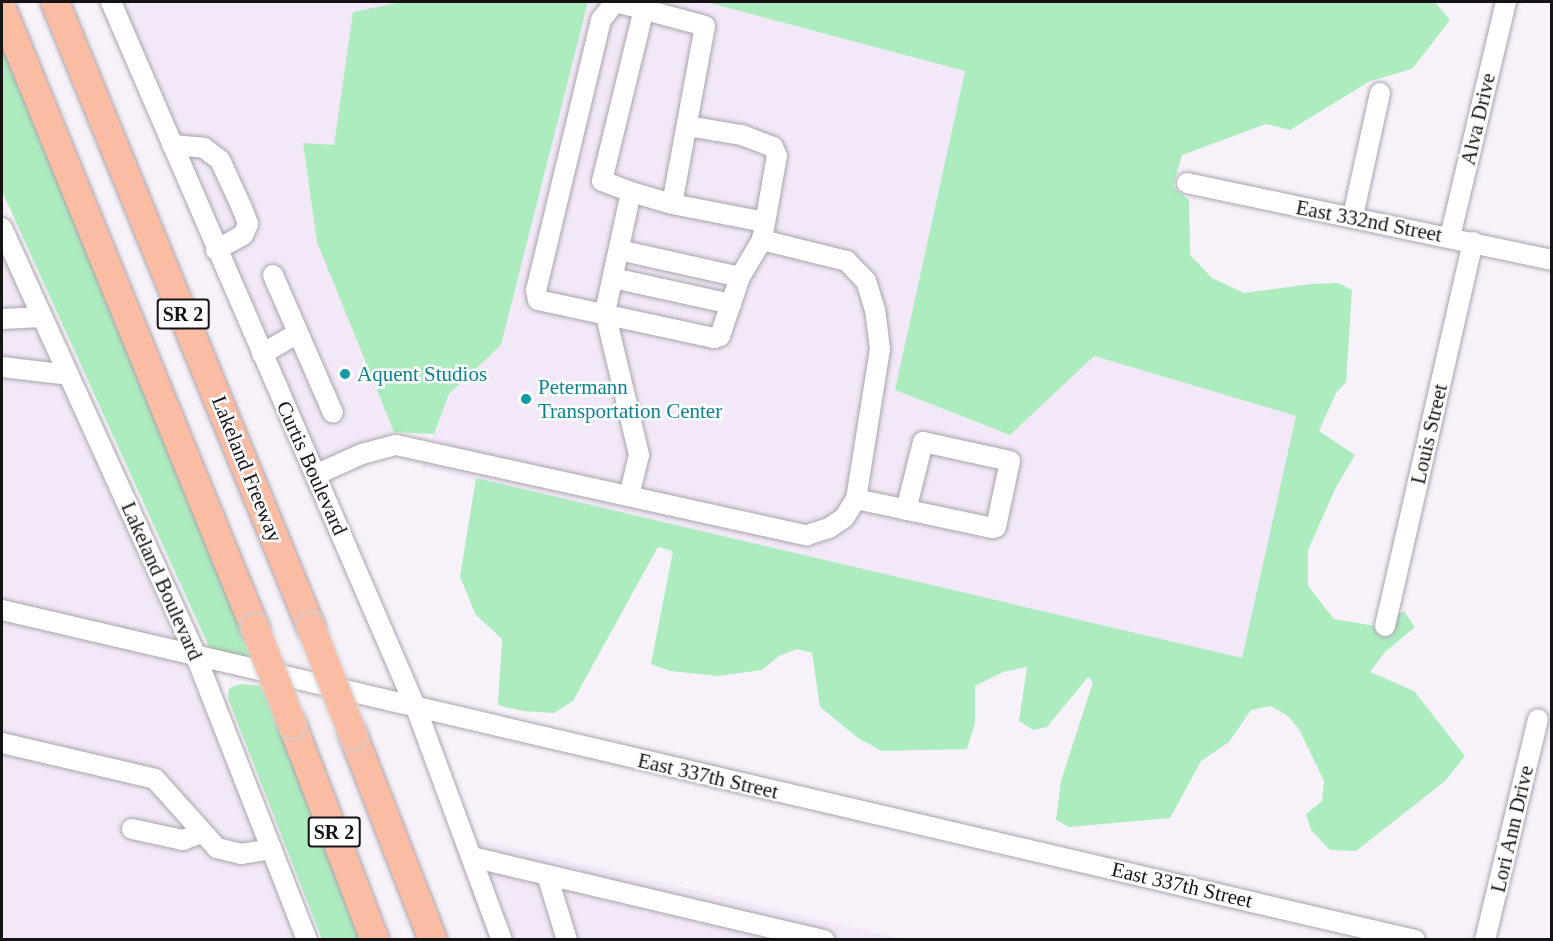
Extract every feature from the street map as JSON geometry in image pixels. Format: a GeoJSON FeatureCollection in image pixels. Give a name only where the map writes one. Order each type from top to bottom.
{"type":"FeatureCollection","features":[{"type":"Feature","properties":{"kind":"highway","name":"Lakeland Freeway"},"geometry":{"type":"LineString","coordinates":[[55,2],[311,627],[433,939]]}},
{"type":"Feature","properties":{"kind":"highway","name":"SR 2"},"geometry":{"type":"LineString","coordinates":[[2,9],[255,628],[375,939]]}},
{"type":"Feature","properties":{"kind":"street","name":"Curtis Boulevard"},"geometry":{"type":"LineString","coordinates":[[111,2],[216,250],[416,708],[502,939]]}},
{"type":"Feature","properties":{"kind":"street"},"geometry":{"type":"LineString","coordinates":[[672,204],[705,26],[616,2],[601,20],[536,290],[538,300],[606,312],[714,338],[720,336],[740,277],[764,231],[777,156],[773,147],[741,135],[687,126]]}},
{"type":"Feature","properties":{"kind":"street","name":"Alva Drive"},"geometry":{"type":"LineString","coordinates":[[1450,237],[1506,2]]}},
{"type":"Feature","properties":{"kind":"street"},"geometry":{"type":"LineString","coordinates":[[315,475],[362,454],[396,446],[629,495],[807,536],[829,528],[844,518],[856,500],[880,349],[866,281],[847,261],[764,231],[631,192],[602,181],[644,9]]}},
{"type":"Feature","properties":{"kind":"street"},"geometry":{"type":"LineString","coordinates":[[1353,216],[1380,93]]}},
{"type":"Feature","properties":{"kind":"street"},"geometry":{"type":"LineString","coordinates":[[172,145],[204,148],[220,160],[242,208],[248,224],[243,235],[216,250]]}},
{"type":"Feature","properties":{"kind":"street","name":"East 332nd Street"},"geometry":{"type":"LineString","coordinates":[[1187,183],[1353,216],[1551,260]]}},
{"type":"Feature","properties":{"kind":"street"},"geometry":{"type":"LineString","coordinates":[[629,495],[639,455],[606,312],[631,192]]}},
{"type":"Feature","properties":{"kind":"street","name":"Lakeland Boulevard"},"geometry":{"type":"LineString","coordinates":[[2,228],[195,654],[308,939]]}},
{"type":"Feature","properties":{"kind":"street","name":"Louis Street"},"geometry":{"type":"LineString","coordinates":[[1385,626],[1473,242]]}},
{"type":"Feature","properties":{"kind":"street"},"geometry":{"type":"LineString","coordinates":[[619,250],[740,277]]}},
{"type":"Feature","properties":{"kind":"street"},"geometry":{"type":"LineString","coordinates":[[273,275],[333,413]]}},
{"type":"Feature","properties":{"kind":"street"},"geometry":{"type":"LineString","coordinates":[[613,278],[731,304]]}},
{"type":"Feature","properties":{"kind":"street"},"geometry":{"type":"LineString","coordinates":[[2,319],[42,317]]}},
{"type":"Feature","properties":{"kind":"street"},"geometry":{"type":"LineString","coordinates":[[262,354],[298,333]]}},
{"type":"Feature","properties":{"kind":"street"},"geometry":{"type":"LineString","coordinates":[[2,367],[69,375]]}},
{"type":"Feature","properties":{"kind":"street"},"geometry":{"type":"LineString","coordinates":[[856,500],[906,510],[996,528],[1010,461],[923,442],[906,510]]}},
{"type":"Feature","properties":{"kind":"street","name":"East 337th Street"},"geometry":{"type":"LineString","coordinates":[[2,610],[1415,939]]}},
{"type":"Feature","properties":{"kind":"street","name":"Lori Ann Drive"},"geometry":{"type":"LineString","coordinates":[[1485,939],[1538,719]]}},
{"type":"Feature","properties":{"kind":"street"},"geometry":{"type":"LineString","coordinates":[[2,743],[155,779],[201,833],[217,848],[241,854],[272,849]]}},
{"type":"Feature","properties":{"kind":"street"},"geometry":{"type":"LineString","coordinates":[[132,829],[183,840],[201,833]]}},
{"type":"Feature","properties":{"kind":"street"},"geometry":{"type":"LineString","coordinates":[[472,857],[824,939]]}},
{"type":"Feature","properties":{"kind":"street"},"geometry":{"type":"LineString","coordinates":[[547,875],[567,939]]}},
{"type":"Feature","properties":{"kind":"shaded area"},"geometry":{"type":"Polygon","coordinates":[[[117,2],[401,2],[353,12],[334,146],[303,143],[317,242],[394,432],[319,468],[117,2]]]}},
{"type":"Feature","properties":{"kind":"shaded area"},"geometry":{"type":"Polygon","coordinates":[[[588,2],[706,2],[965,71],[895,390],[1009,435],[1093,356],[1296,416],[1242,659],[421,467],[449,394],[501,345],[588,2]]]}},
{"type":"Feature","properties":{"kind":"shaded area"},"geometry":{"type":"Polygon","coordinates":[[[2,250],[238,785],[299,939],[2,939],[2,250]]]}},
{"type":"Feature","properties":{"kind":"shaded area"},"geometry":{"type":"Polygon","coordinates":[[[483,841],[903,939],[487,939],[452,842],[483,841]]]}},
{"type":"Feature","properties":{"kind":"green space"},"geometry":{"type":"Polygon","coordinates":[[[401,2],[588,2],[501,345],[449,394],[434,434],[394,432],[317,242],[303,143],[334,145],[353,12],[401,2]]]}},
{"type":"Feature","properties":{"kind":"green space"},"geometry":{"type":"Polygon","coordinates":[[[706,2],[1435,2],[1450,20],[1412,69],[1370,81],[1290,130],[1266,124],[1182,155],[1173,187],[1189,200],[1190,255],[1212,278],[1244,293],[1311,284],[1338,283],[1352,290],[1346,382],[1336,393],[1319,431],[1355,455],[1335,489],[1308,550],[1308,586],[1334,619],[1375,626],[1404,611],[1415,627],[1384,653],[1370,672],[1414,691],[1465,756],[1445,781],[1356,851],[1330,850],[1311,830],[1306,814],[1322,801],[1324,781],[1299,729],[1288,716],[1271,706],[1251,710],[1229,742],[1201,761],[1170,818],[1069,827],[1056,820],[1061,781],[1093,682],[1088,677],[1047,727],[1033,730],[1019,721],[1027,667],[1003,672],[975,686],[975,723],[967,749],[882,751],[858,738],[820,707],[812,653],[797,649],[779,656],[762,670],[718,676],[670,671],[651,664],[673,551],[658,547],[573,701],[554,713],[523,711],[498,705],[502,639],[476,615],[460,577],[476,478],[1242,658],[1296,416],[1094,356],[1010,435],[895,390],[965,71],[706,2]]]}},
{"type":"Feature","properties":{"kind":"green space"},"geometry":{"type":"Polygon","coordinates":[[[2,45],[259,660],[211,651],[2,191],[2,45]]]}},
{"type":"Feature","properties":{"kind":"green space"},"geometry":{"type":"Polygon","coordinates":[[[241,684],[260,686],[273,698],[367,939],[322,939],[228,698],[229,688],[241,684]]]}},
{"type":"Feature","properties":{"kind":"place","name":"Aquent Studios"},"geometry":{"type":"Point","coordinates":[345,374]}},
{"type":"Feature","properties":{"kind":"place","name":"Petermann Transportation Center"},"geometry":{"type":"Point","coordinates":[526,399]}}]}
